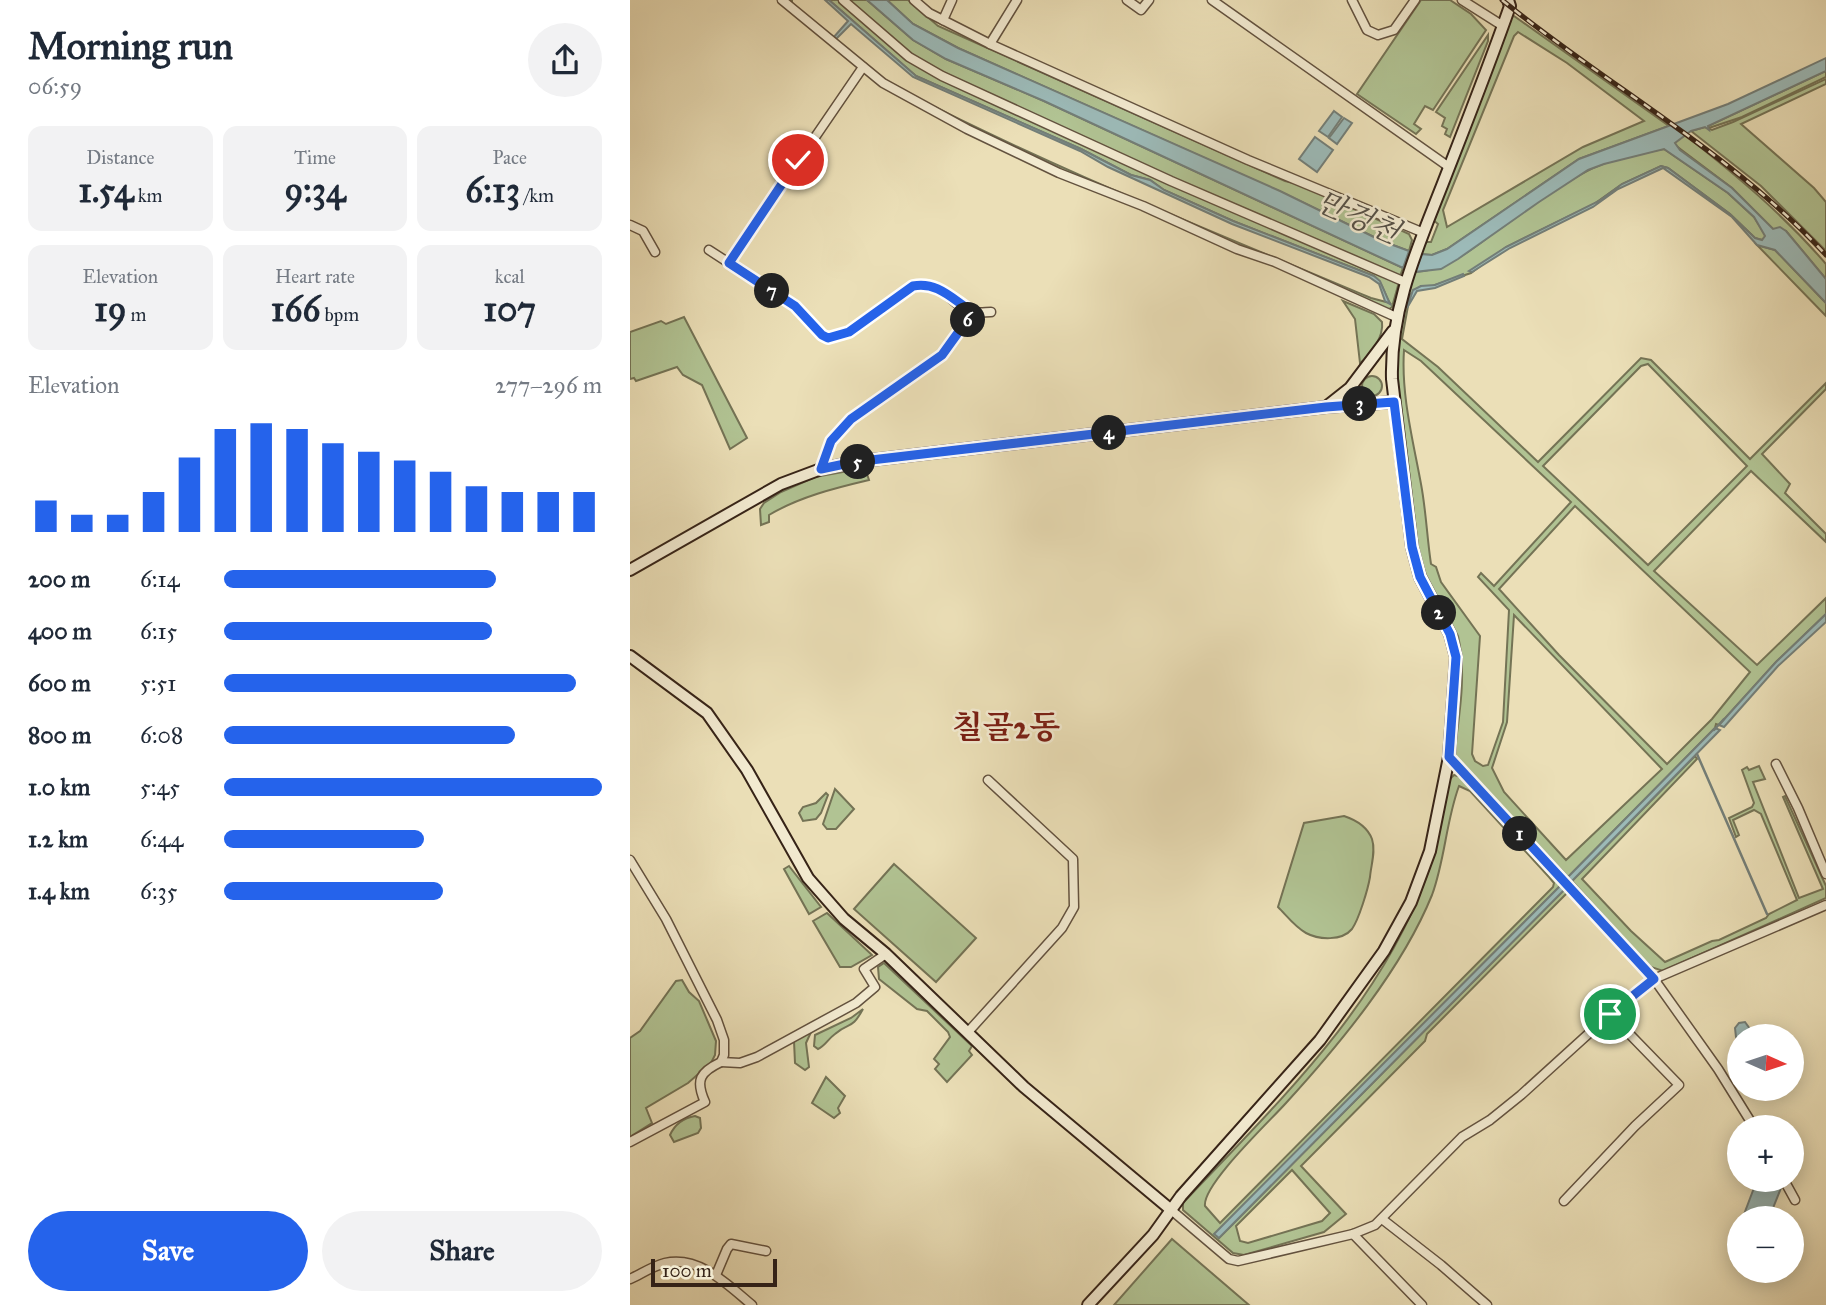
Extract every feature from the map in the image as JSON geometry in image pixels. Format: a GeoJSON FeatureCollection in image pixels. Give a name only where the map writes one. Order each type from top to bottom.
{"type":"FeatureCollection","features":[{"type":"Feature","properties":{"kind":"street"},"geometry":{"type":"LineString","coordinates":[[782,0],[863,67],[907,97],[1059,173],[1143,206],[1237,249],[1275,262],[1396,317]]}},
{"type":"Feature","properties":{"kind":"street"},"geometry":{"type":"LineString","coordinates":[[843,0],[909,57],[942,76],[1188,189],[1405,280]]}},
{"type":"Feature","properties":{"kind":"street"},"geometry":{"type":"LineString","coordinates":[[914,0],[929,13],[990,44],[1422,237]]}},
{"type":"Feature","properties":{"kind":"street"},"geometry":{"type":"LineString","coordinates":[[943,20],[952,0]]}},
{"type":"Feature","properties":{"kind":"street"},"geometry":{"type":"LineString","coordinates":[[990,44],[1017,0]]}},
{"type":"Feature","properties":{"kind":"street"},"geometry":{"type":"LineString","coordinates":[[1127,0],[1141,10],[1149,0]]}},
{"type":"Feature","properties":{"kind":"street"},"geometry":{"type":"LineString","coordinates":[[1212,0],[1449,167]]}},
{"type":"Feature","properties":{"kind":"street"},"geometry":{"type":"LineString","coordinates":[[1352,0],[1367,30],[1378,35],[1394,30],[1415,0]]}},
{"type":"Feature","properties":{"kind":"street"},"geometry":{"type":"LineString","coordinates":[[1462,0],[1503,26]]}},
{"type":"Feature","properties":{"kind":"street"},"geometry":{"type":"LineString","coordinates":[[1088,1305],[1153,1235],[1170,1209],[1320,1040],[1384,951],[1411,902],[1426,863],[1449,757],[1456,657],[1450,634],[1420,577],[1412,547],[1394,402],[1391,354],[1393,330],[1405,280],[1503,26],[1510,6],[1508,0]]}},
{"type":"Feature","properties":{"kind":"street"},"geometry":{"type":"LineString","coordinates":[[729,263],[863,67]]}},
{"type":"Feature","properties":{"kind":"street"},"geometry":{"type":"LineString","coordinates":[[630,225],[643,231],[655,252]]}},
{"type":"Feature","properties":{"kind":"street"},"geometry":{"type":"LineString","coordinates":[[709,250],[795,306],[828,338],[849,332],[913,286],[926,284],[940,289],[973,312],[991,312]]}},
{"type":"Feature","properties":{"kind":"street"},"geometry":{"type":"LineString","coordinates":[[821,469],[831,441],[851,419],[942,355],[973,312]]}},
{"type":"Feature","properties":{"kind":"street"},"geometry":{"type":"LineString","coordinates":[[1326,407],[1350,388],[1393,330]]}},
{"type":"Feature","properties":{"kind":"street"},"geometry":{"type":"LineString","coordinates":[[630,570],[781,484],[821,469],[854,462],[1326,407],[1394,402]]}},
{"type":"Feature","properties":{"kind":"street"},"geometry":{"type":"LineString","coordinates":[[630,656],[706,713],[747,770],[816,888],[844,919],[886,954],[1024,1087],[1229,1259],[1238,1261],[1353,1234],[1375,1225],[1462,1137],[1490,1120],[1521,1095],[1610,1014],[1654,979],[1826,905]]}},
{"type":"Feature","properties":{"kind":"street"},"geometry":{"type":"LineString","coordinates":[[1449,757],[1654,979],[1718,1069],[1747,1115]]}},
{"type":"Feature","properties":{"kind":"street"},"geometry":{"type":"LineString","coordinates":[[1776,764],[1826,874]]}},
{"type":"Feature","properties":{"kind":"street"},"geometry":{"type":"LineString","coordinates":[[968,1032],[1062,928],[1074,907],[1073,859],[988,780]]}},
{"type":"Feature","properties":{"kind":"street"},"geometry":{"type":"LineString","coordinates":[[630,860],[667,919],[717,1020],[724,1040],[721,1062]]}},
{"type":"Feature","properties":{"kind":"street"},"geometry":{"type":"LineString","coordinates":[[630,1142],[705,1102],[700,1092],[700,1079],[707,1068],[721,1062],[740,1063],[757,1057],[856,1003],[875,987],[864,969],[886,954]]}},
{"type":"Feature","properties":{"kind":"street"},"geometry":{"type":"LineString","coordinates":[[1564,1201],[1679,1084],[1610,1014]]}},
{"type":"Feature","properties":{"kind":"street"},"geometry":{"type":"LineString","coordinates":[[1791,1192],[1795,1200]]}},
{"type":"Feature","properties":{"kind":"street"},"geometry":{"type":"LineString","coordinates":[[1382,1219],[1487,1305]]}},
{"type":"Feature","properties":{"kind":"street"},"geometry":{"type":"LineString","coordinates":[[1353,1234],[1422,1305]]}},
{"type":"Feature","properties":{"kind":"street"},"geometry":{"type":"LineString","coordinates":[[716,1275],[731,1244],[766,1251]]}},
{"type":"Feature","properties":{"kind":"street"},"geometry":{"type":"LineString","coordinates":[[630,1279],[666,1262],[683,1261],[716,1275],[752,1305]]}},
{"type":"Feature","properties":{"kind":"green space"},"geometry":{"type":"Polygon","coordinates":[[[785,0],[792,0],[792,4],[875,74],[962,121],[1136,200],[1371,298],[1390,303],[1380,282],[1374,276],[1233,221],[1164,190],[1150,180],[1131,175],[1081,149],[916,76],[829,0],[841,0],[908,58],[942,77],[1170,182],[1399,282],[1392,307],[1388,310],[1074,176],[951,119],[904,94],[865,68],[785,0]]]}},
{"type":"Feature","properties":{"kind":"green space"},"geometry":{"type":"Polygon","coordinates":[[[845,0],[867,0],[913,40],[946,59],[1044,101],[1403,268],[1400,276],[1198,192],[909,56],[845,0]]]}},
{"type":"Feature","properties":{"kind":"green space"},"geometry":{"type":"Polygon","coordinates":[[[887,0],[908,0],[938,26],[1409,234],[1412,240],[1409,251],[958,48],[913,24],[887,0]]]}},
{"type":"Feature","properties":{"kind":"green space"},"geometry":{"type":"Polygon","coordinates":[[[1421,0],[1450,0],[1471,14],[1486,30],[1433,110],[1425,106],[1414,124],[1421,129],[1416,134],[1357,94],[1421,0]]]}},
{"type":"Feature","properties":{"kind":"green space"},"geometry":{"type":"Polygon","coordinates":[[[1514,16],[1669,126],[1579,159],[1447,249],[1432,255],[1420,254],[1425,242],[1431,242],[1438,224],[1432,219],[1511,17],[1514,16]],[[1518,32],[1514,36],[1443,210],[1447,227],[1583,147],[1644,121],[1567,63],[1518,32]]]}},
{"type":"Feature","properties":{"kind":"green space"},"geometry":{"type":"Polygon","coordinates":[[[1488,35],[1450,137],[1445,134],[1447,129],[1442,126],[1445,118],[1436,112],[1488,35]]]}},
{"type":"Feature","properties":{"kind":"green space"},"geometry":{"type":"Polygon","coordinates":[[[1826,71],[1826,77],[1742,117],[1709,128],[1708,126],[1826,71]]]}},
{"type":"Feature","properties":{"kind":"green space"},"geometry":{"type":"Polygon","coordinates":[[[1826,79],[1826,84],[1741,124],[1814,188],[1826,202],[1826,251],[1761,186],[1691,131],[1705,127],[1712,130],[1733,122],[1826,79]]]}},
{"type":"Feature","properties":{"kind":"green space"},"geometry":{"type":"Polygon","coordinates":[[[1685,135],[1741,180],[1793,229],[1826,264],[1826,279],[1786,231],[1773,229],[1732,188],[1675,145],[1675,142],[1685,135]]]}},
{"type":"Feature","properties":{"kind":"green space"},"geometry":{"type":"Polygon","coordinates":[[[1664,149],[1728,193],[1754,217],[1766,236],[1762,240],[1755,238],[1730,214],[1668,168],[1661,166],[1622,184],[1594,204],[1506,247],[1471,273],[1432,286],[1421,286],[1410,295],[1402,339],[1438,367],[1538,462],[1641,358],[1651,360],[1750,459],[1826,383],[1826,389],[1762,454],[1790,484],[1785,493],[1826,534],[1826,542],[1751,471],[1654,571],[1757,665],[1826,598],[1826,614],[1568,877],[1454,755],[1461,695],[1461,650],[1458,636],[1426,575],[1419,554],[1396,371],[1397,337],[1414,272],[1438,268],[1459,258],[1553,191],[1587,171],[1615,160],[1664,149]],[[1404,350],[1406,401],[1423,494],[1431,564],[1436,567],[1441,582],[1480,636],[1472,754],[1475,761],[1483,766],[1488,765],[1503,722],[1509,610],[1478,577],[1481,573],[1494,586],[1571,502],[1421,361],[1404,350]],[[1648,364],[1641,366],[1543,466],[1648,565],[1747,466],[1648,364]],[[1575,506],[1499,589],[1559,655],[1667,764],[1712,719],[1750,672],[1575,506]],[[1514,615],[1507,722],[1492,768],[1504,792],[1566,860],[1662,769],[1514,615]]]}},
{"type":"Feature","properties":{"kind":"green space"},"geometry":{"type":"Polygon","coordinates":[[[1757,245],[1775,250],[1826,303],[1826,316],[1757,245]]]}},
{"type":"Feature","properties":{"kind":"green space"},"geometry":{"type":"Polygon","coordinates":[[[1343,301],[1374,314],[1382,322],[1376,345],[1360,363],[1355,319],[1343,301]]]}},
{"type":"Feature","properties":{"kind":"green space"},"geometry":{"type":"Polygon","coordinates":[[[684,317],[747,438],[730,449],[702,385],[683,375],[677,367],[636,381],[634,378],[630,379],[630,332],[661,321],[666,324],[684,317]]]}},
{"type":"Feature","properties":{"kind":"green space"},"geometry":{"type":"Polygon","coordinates":[[[1372,376],[1379,379],[1382,386],[1379,393],[1372,396],[1365,393],[1362,386],[1365,379],[1372,376]]]}},
{"type":"Feature","properties":{"kind":"green space"},"geometry":{"type":"Polygon","coordinates":[[[865,468],[869,480],[792,503],[769,515],[769,522],[761,525],[760,509],[764,503],[781,492],[815,477],[865,468]]]}},
{"type":"Feature","properties":{"kind":"green space"},"geometry":{"type":"Polygon","coordinates":[[[1695,756],[1697,759],[1582,879],[1631,931],[1665,962],[1766,918],[1797,900],[1761,814],[1754,810],[1733,820],[1739,835],[1736,837],[1729,818],[1752,807],[1754,803],[1742,770],[1759,766],[1765,779],[1753,782],[1799,898],[1823,889],[1783,797],[1785,796],[1826,886],[1826,898],[1663,971],[1651,967],[1572,881],[1695,756]]]}},
{"type":"Feature","properties":{"kind":"green space"},"geometry":{"type":"Polygon","coordinates":[[[1454,775],[1461,777],[1471,786],[1562,884],[1215,1234],[1219,1238],[1566,888],[1568,892],[1301,1166],[1346,1214],[1324,1232],[1244,1255],[1233,1253],[1183,1210],[1183,1203],[1288,1091],[1353,1012],[1381,970],[1406,926],[1426,878],[1437,842],[1449,780],[1454,775]],[[1459,786],[1436,882],[1419,923],[1387,978],[1348,1031],[1307,1080],[1238,1153],[1214,1184],[1205,1206],[1220,1223],[1553,887],[1554,883],[1549,877],[1470,791],[1459,786]],[[1292,1170],[1236,1226],[1240,1241],[1248,1243],[1322,1221],[1330,1213],[1292,1170]]]}},
{"type":"Feature","properties":{"kind":"green space"},"geometry":{"type":"Polygon","coordinates":[[[835,789],[854,809],[836,829],[827,829],[823,824],[835,789]]]}},
{"type":"Feature","properties":{"kind":"green space"},"geometry":{"type":"Polygon","coordinates":[[[826,793],[828,795],[821,813],[816,819],[803,821],[799,813],[803,807],[816,803],[826,793]]]}},
{"type":"Feature","properties":{"kind":"green space"},"geometry":{"type":"Polygon","coordinates":[[[1344,816],[1361,824],[1372,839],[1369,882],[1352,929],[1342,936],[1317,937],[1298,928],[1278,907],[1304,823],[1344,816]]]}},
{"type":"Feature","properties":{"kind":"green space"},"geometry":{"type":"Polygon","coordinates":[[[894,864],[976,938],[936,982],[854,909],[894,864]]]}},
{"type":"Feature","properties":{"kind":"green space"},"geometry":{"type":"Polygon","coordinates":[[[789,866],[821,907],[809,914],[784,869],[789,866]]]}},
{"type":"Feature","properties":{"kind":"green space"},"geometry":{"type":"Polygon","coordinates":[[[827,913],[872,955],[851,967],[840,967],[813,921],[827,913]]]}},
{"type":"Feature","properties":{"kind":"green space"},"geometry":{"type":"Polygon","coordinates":[[[884,963],[972,1046],[969,1051],[972,1055],[947,1082],[935,1069],[939,1064],[934,1059],[950,1037],[948,1032],[927,1011],[917,1009],[879,979],[878,967],[884,963]]]}},
{"type":"Feature","properties":{"kind":"green space"},"geometry":{"type":"Polygon","coordinates":[[[682,980],[689,992],[699,1001],[716,1041],[715,1055],[711,1063],[688,1083],[646,1108],[652,1123],[630,1137],[630,1038],[640,1031],[676,981],[682,980]]]}},
{"type":"Feature","properties":{"kind":"green space"},"geometry":{"type":"Polygon","coordinates":[[[863,1009],[853,1023],[840,1030],[823,1046],[818,1049],[814,1046],[815,1035],[851,1018],[863,1009]]]}},
{"type":"Feature","properties":{"kind":"green space"},"geometry":{"type":"Polygon","coordinates":[[[812,1030],[806,1043],[809,1067],[805,1070],[795,1063],[794,1041],[812,1030]]]}},
{"type":"Feature","properties":{"kind":"green space"},"geometry":{"type":"Polygon","coordinates":[[[826,1077],[845,1096],[838,1108],[840,1113],[834,1118],[812,1103],[826,1077]]]}},
{"type":"Feature","properties":{"kind":"green space"},"geometry":{"type":"Polygon","coordinates":[[[695,1116],[700,1118],[701,1128],[698,1133],[674,1142],[670,1135],[674,1128],[683,1120],[695,1116]]]}},
{"type":"Feature","properties":{"kind":"green space"},"geometry":{"type":"Polygon","coordinates":[[[1172,1239],[1249,1305],[1114,1305],[1172,1239]]]}},
{"type":"Feature","properties":{"kind":"water"},"geometry":{"type":"Polygon","coordinates":[[[825,0],[829,0],[916,76],[1081,149],[1131,175],[1150,180],[1164,190],[1233,221],[1374,276],[1380,281],[1390,304],[1385,301],[1379,284],[1369,277],[1232,224],[1108,167],[1080,151],[913,77],[851,24],[835,40],[833,38],[848,21],[825,0]]]}},
{"type":"Feature","properties":{"kind":"water"},"geometry":{"type":"Polygon","coordinates":[[[867,0],[887,0],[913,24],[958,48],[1409,251],[1403,268],[1044,101],[946,59],[913,40],[867,0]]]}},
{"type":"Feature","properties":{"kind":"water"},"geometry":{"type":"Polygon","coordinates":[[[1826,58],[1826,71],[1708,126],[1709,130],[1705,127],[1691,131],[1675,143],[1680,150],[1732,188],[1773,229],[1780,227],[1786,231],[1826,279],[1826,303],[1775,250],[1757,245],[1732,217],[1663,168],[1618,189],[1593,207],[1510,248],[1472,272],[1469,271],[1506,247],[1599,201],[1622,184],[1661,166],[1668,168],[1730,214],[1755,238],[1762,240],[1765,236],[1754,217],[1728,193],[1664,149],[1588,170],[1441,269],[1414,272],[1420,254],[1432,255],[1447,249],[1579,159],[1728,104],[1826,58]]]}},
{"type":"Feature","properties":{"kind":"water"},"geometry":{"type":"Polygon","coordinates":[[[1334,111],[1342,117],[1328,137],[1319,131],[1334,111]]]}},
{"type":"Feature","properties":{"kind":"water"},"geometry":{"type":"Polygon","coordinates":[[[1344,118],[1352,123],[1337,144],[1329,138],[1344,118]]]}},
{"type":"Feature","properties":{"kind":"water"},"geometry":{"type":"Polygon","coordinates":[[[1315,137],[1333,150],[1317,172],[1299,159],[1315,137]]]}},
{"type":"Feature","properties":{"kind":"water"},"geometry":{"type":"Polygon","coordinates":[[[1463,274],[1464,276],[1435,288],[1417,291],[1407,308],[1413,290],[1463,274]]]}},
{"type":"Feature","properties":{"kind":"water"},"geometry":{"type":"Polygon","coordinates":[[[1826,614],[1826,622],[1778,666],[1724,727],[1719,725],[1776,662],[1826,614]]]}},
{"type":"Feature","properties":{"kind":"water"},"geometry":{"type":"Polygon","coordinates":[[[1715,728],[1720,730],[1572,881],[1568,877],[1715,728]]]}},
{"type":"Feature","properties":{"kind":"water"},"geometry":{"type":"Polygon","coordinates":[[[1562,884],[1566,888],[1219,1238],[1214,1234],[1562,884]]]}},
{"type":"Feature","properties":{"kind":"water"},"geometry":{"type":"Polygon","coordinates":[[[1752,1192],[1779,1192],[1774,1206],[1747,1206],[1752,1192]]]}},
{"type":"Feature","properties":{"kind":"waterway"},"geometry":{"type":"LineString","coordinates":[[1714,730],[1724,719]]}},
{"type":"Feature","properties":{"kind":"waterway"},"geometry":{"type":"LineString","coordinates":[[1697,754],[1767,914]]}},
{"type":"Feature","properties":{"kind":"railway"},"geometry":{"type":"LineString","coordinates":[[1502,0],[1751,184],[1826,255]]}},
{"type":"Feature","properties":{"kind":"district","name":"칠골2동"},"geometry":{"type":"Point","coordinates":[1006,727]}},
{"type":"Feature","properties":{"kind":"route"},"geometry":{"type":"LineString","coordinates":[[798,160],[729,263],[795,306],[828,338],[849,332],[913,286],[926,284],[940,289],[973,312],[942,355],[851,419],[831,441],[821,469],[854,462],[1326,407],[1394,402],[1412,547],[1420,577],[1450,634],[1456,657],[1449,757],[1654,979],[1610,1014]]}},
{"type":"Feature","properties":{"kind":"water label","name":"만겅천"},"geometry":{"type":"Point","coordinates":[1358,217]}}]}
